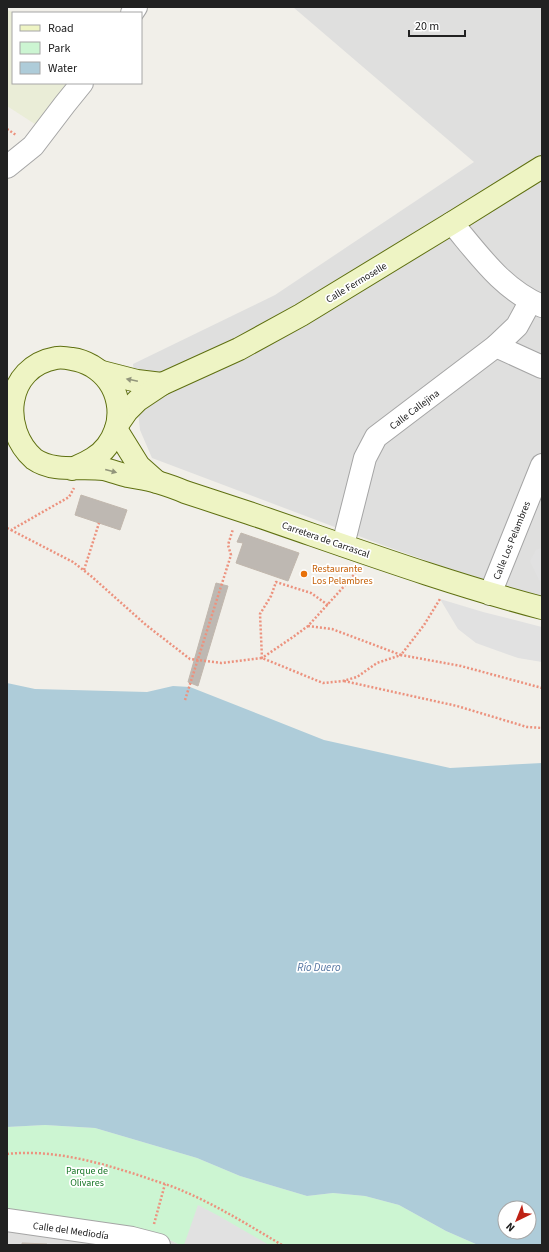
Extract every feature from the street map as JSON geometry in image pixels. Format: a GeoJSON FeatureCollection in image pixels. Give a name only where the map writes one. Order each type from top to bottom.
{"type":"FeatureCollection","features":[{"type":"Feature","properties":{"kind":"main road","name":"Calle Fermoselle"},"geometry":{"type":"LineString","coordinates":[[117,427],[127,410],[138,400],[162,384],[239,348],[301,315],[542,167]]}},
{"type":"Feature","properties":{"kind":"main road"},"geometry":{"type":"LineString","coordinates":[[102,372],[110,383],[116,396],[119,410],[117,427],[106,448],[91,460],[74,478],[35,460],[14,446],[8,410],[9,394],[18,380],[35,364],[57,357],[81,360],[102,372],[137,381],[162,384]]}},
{"type":"Feature","properties":{"kind":"main road","name":"Carretera de Carrascal"},"geometry":{"type":"LineString","coordinates":[[117,427],[139,466],[157,482]]}},
{"type":"Feature","properties":{"kind":"main road","name":"Carretera de Carrascal"},"geometry":{"type":"LineString","coordinates":[[74,478],[104,470],[157,482],[490,594],[542,608]]}},
{"type":"Feature","properties":{"kind":"street"},"geometry":{"type":"LineString","coordinates":[[7,167],[33,146],[81,84]]}},
{"type":"Feature","properties":{"kind":"street"},"geometry":{"type":"LineString","coordinates":[[452,223],[487,265],[507,286],[536,304]]}},
{"type":"Feature","properties":{"kind":"street","name":"Calle Callejina"},"geometry":{"type":"LineString","coordinates":[[343,545],[365,458],[376,437],[496,346],[517,326],[536,304]]}},
{"type":"Feature","properties":{"kind":"street"},"geometry":{"type":"LineString","coordinates":[[496,346],[542,367]]}},
{"type":"Feature","properties":{"kind":"street","name":"Calle Los Pelambres"},"geometry":{"type":"LineString","coordinates":[[490,594],[542,465]]}},
{"type":"Feature","properties":{"kind":"street","name":"Calle del Mediodía"},"geometry":{"type":"LineString","coordinates":[[7,1220],[132,1238],[154,1244]]}},
{"type":"Feature","properties":{"kind":"path"},"geometry":{"type":"LineString","coordinates":[[11,530],[69,497],[74,478]]}},
{"type":"Feature","properties":{"kind":"path"},"geometry":{"type":"LineString","coordinates":[[84,570],[99,523]]}},
{"type":"Feature","properties":{"kind":"path"},"geometry":{"type":"LineString","coordinates":[[185,700],[231,555],[228,546],[235,523]]}},
{"type":"Feature","properties":{"kind":"path"},"geometry":{"type":"LineString","coordinates":[[7,528],[73,562],[146,625],[190,659],[221,663],[262,658],[293,638],[308,626],[348,582],[361,565],[365,553]]}},
{"type":"Feature","properties":{"kind":"path"},"geometry":{"type":"LineString","coordinates":[[262,658],[260,614],[271,596],[276,582],[311,594],[328,605]]}},
{"type":"Feature","properties":{"kind":"path"},"geometry":{"type":"LineString","coordinates":[[262,658],[323,682],[343,681],[357,677],[377,663],[401,655],[424,625],[438,604],[443,593]]}},
{"type":"Feature","properties":{"kind":"path"},"geometry":{"type":"LineString","coordinates":[[308,626],[332,629],[401,655],[460,666],[542,688]]}},
{"type":"Feature","properties":{"kind":"path"},"geometry":{"type":"LineString","coordinates":[[343,681],[457,706],[527,727],[542,728]]}},
{"type":"Feature","properties":{"kind":"path"},"geometry":{"type":"LineString","coordinates":[[7,1154],[27,1153],[75,1158],[118,1168],[165,1184],[203,1200],[282,1245]]}},
{"type":"Feature","properties":{"kind":"path"},"geometry":{"type":"LineString","coordinates":[[154,1244],[165,1184]]}},
{"type":"Feature","properties":{"kind":"shaded area"},"geometry":{"type":"Polygon","coordinates":[[[293,7],[542,7],[542,597],[513,591],[385,546],[152,458],[140,430],[133,364],[275,295],[474,162],[293,7]]]}},
{"type":"Feature","properties":{"kind":"shaded area"},"geometry":{"type":"Polygon","coordinates":[[[542,548],[542,581],[539,580],[530,561],[536,550],[542,548]]]}},
{"type":"Feature","properties":{"kind":"shaded area"},"geometry":{"type":"Polygon","coordinates":[[[440,599],[542,627],[542,662],[518,658],[476,643],[458,629],[440,599]]]}},
{"type":"Feature","properties":{"kind":"shaded area"},"geometry":{"type":"Polygon","coordinates":[[[198,1205],[219,1216],[269,1245],[184,1245],[198,1205]]]}},
{"type":"Feature","properties":{"kind":"shaded area"},"geometry":{"type":"Polygon","coordinates":[[[7,1211],[164,1237],[180,1245],[7,1245],[7,1211]]]}},
{"type":"Feature","properties":{"kind":"green space"},"geometry":{"type":"Polygon","coordinates":[[[7,10],[12,12],[12,84],[69,84],[38,126],[7,106],[7,10]]]}},
{"type":"Feature","properties":{"kind":"green space","name":"Parque de Olivares"},"geometry":{"type":"Polygon","coordinates":[[[45,1125],[95,1128],[197,1158],[240,1176],[307,1196],[333,1193],[365,1196],[399,1205],[446,1231],[478,1245],[180,1245],[164,1237],[7,1211],[7,1127],[45,1125]]]}},
{"type":"Feature","properties":{"kind":"water","name":"Río Duero"},"geometry":{"type":"Polygon","coordinates":[[[7,683],[35,689],[147,692],[173,686],[190,687],[324,740],[450,768],[542,763],[542,1245],[478,1245],[446,1231],[399,1205],[365,1196],[333,1193],[307,1196],[240,1176],[197,1158],[95,1128],[45,1125],[7,1127],[7,683]]]}},
{"type":"Feature","properties":{"kind":"building"},"geometry":{"type":"Polygon","coordinates":[[[81,495],[127,510],[120,530],[75,515],[81,495]]]}},
{"type":"Feature","properties":{"kind":"building"},"geometry":{"type":"Polygon","coordinates":[[[241,533],[299,553],[288,581],[236,563],[243,543],[237,542],[241,533]]]}},
{"type":"Feature","properties":{"kind":"building"},"geometry":{"type":"Polygon","coordinates":[[[216,583],[228,586],[198,686],[188,682],[216,583]]]}},
{"type":"Feature","properties":{"kind":"building"},"geometry":{"type":"Polygon","coordinates":[[[22,1243],[47,1244],[47,1245],[22,1245],[22,1243]]]}},
{"type":"Feature","properties":{"kind":"place","name":"Restaurante Los Pelambres"},"geometry":{"type":"Point","coordinates":[304,574]}}]}
